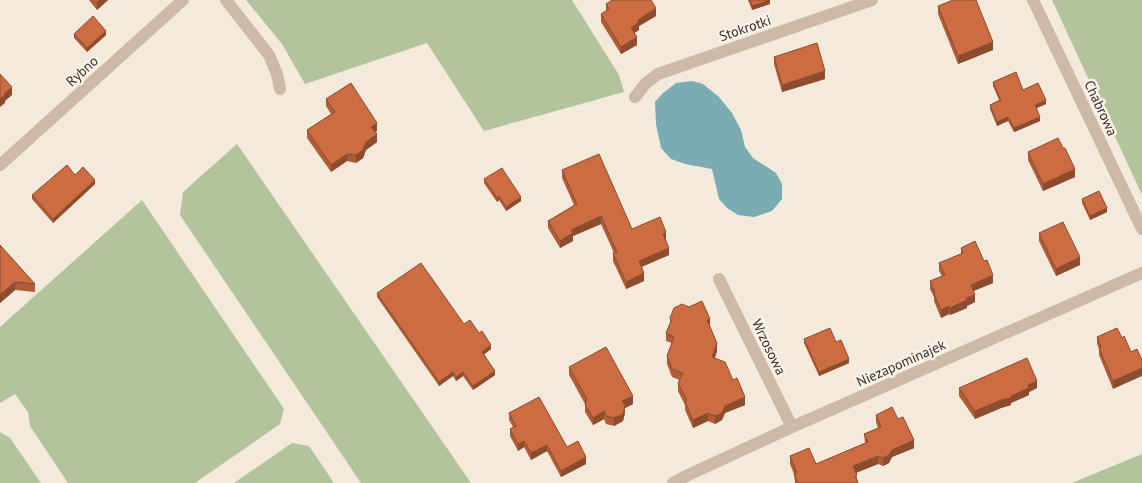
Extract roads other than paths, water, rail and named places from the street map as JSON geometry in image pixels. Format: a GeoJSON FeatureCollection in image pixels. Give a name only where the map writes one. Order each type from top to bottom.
{"type":"FeatureCollection","features":[{"type":"Feature","properties":{"kind":"street","name":"Rybno"},"geometry":{"type":"LineString","coordinates":[[0,164],[184,0]]}},
{"type":"Feature","properties":{"kind":"street"},"geometry":{"type":"LineString","coordinates":[[226,0],[269,55],[278,74],[280,89]]}},
{"type":"Feature","properties":{"kind":"street","name":"Stokrotki"},"geometry":{"type":"LineString","coordinates":[[634,97],[646,83],[658,74],[872,0]]}},
{"type":"Feature","properties":{"kind":"street","name":"Chabrowa"},"geometry":{"type":"LineString","coordinates":[[1034,0],[1142,229]]}},
{"type":"Feature","properties":{"kind":"street","name":"Niezapominajek"},"geometry":{"type":"LineString","coordinates":[[673,483],[684,476],[792,427],[1142,272]]}},
{"type":"Feature","properties":{"kind":"street","name":"Wrzosowa"},"geometry":{"type":"LineString","coordinates":[[719,279],[792,427]]}},
{"type":"Feature","properties":{"kind":"water"},"geometry":{"type":"Polygon","coordinates":[[[692,81],[703,84],[719,97],[732,113],[741,130],[745,147],[753,158],[776,173],[782,184],[782,199],[772,211],[754,217],[738,215],[727,208],[719,199],[712,169],[685,164],[671,159],[661,148],[656,124],[655,102],[676,83],[692,81]]]}}]}
